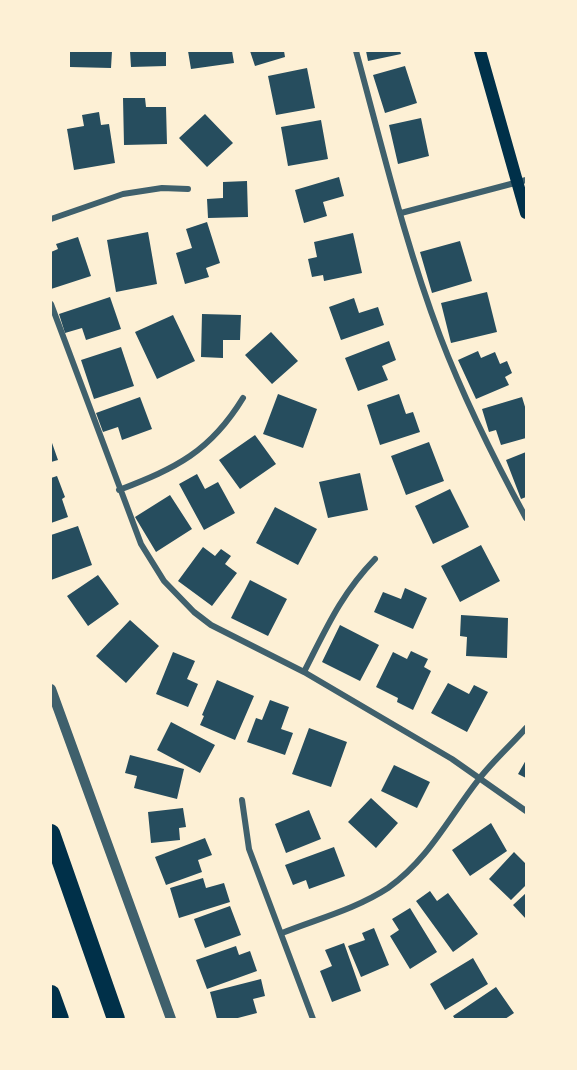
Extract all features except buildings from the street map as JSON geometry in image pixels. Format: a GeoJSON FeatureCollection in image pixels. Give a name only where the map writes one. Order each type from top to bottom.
{"type":"FeatureCollection","features":[{"type":"Feature","properties":{"kind":"highway"},"geometry":{"type":"LineString","coordinates":[[51,833],[116,1019]]}},
{"type":"Feature","properties":{"kind":"highway"},"geometry":{"type":"LineString","coordinates":[[51,993],[60,1019]]}},
{"type":"Feature","properties":{"kind":"main road"},"geometry":{"type":"LineString","coordinates":[[480,51],[522,181],[526,213]]}},
{"type":"Feature","properties":{"kind":"street"},"geometry":{"type":"LineString","coordinates":[[356,51],[418,272],[440,336],[489,450],[526,519]]}},
{"type":"Feature","properties":{"kind":"street"},"geometry":{"type":"LineString","coordinates":[[401,213],[522,181]]}},
{"type":"Feature","properties":{"kind":"street"},"geometry":{"type":"LineString","coordinates":[[51,219],[123,194],[162,188],[188,189]]}},
{"type":"Feature","properties":{"kind":"street"},"geometry":{"type":"LineString","coordinates":[[51,304],[141,544],[158,572],[178,597],[212,625],[304,672],[452,759],[526,811]]}},
{"type":"Feature","properties":{"kind":"street"},"geometry":{"type":"LineString","coordinates":[[119,490],[170,470],[188,459],[219,431],[243,398]]}},
{"type":"Feature","properties":{"kind":"street"},"geometry":{"type":"LineString","coordinates":[[304,672],[344,595],[375,560]]}},
{"type":"Feature","properties":{"kind":"street"},"geometry":{"type":"LineString","coordinates":[[51,688],[171,1019]]}},
{"type":"Feature","properties":{"kind":"street"},"geometry":{"type":"LineString","coordinates":[[282,933],[362,903],[387,888],[410,870],[433,845],[479,779],[526,728]]}},
{"type":"Feature","properties":{"kind":"street"},"geometry":{"type":"LineString","coordinates":[[242,800],[249,849],[314,1019]]}}]}
